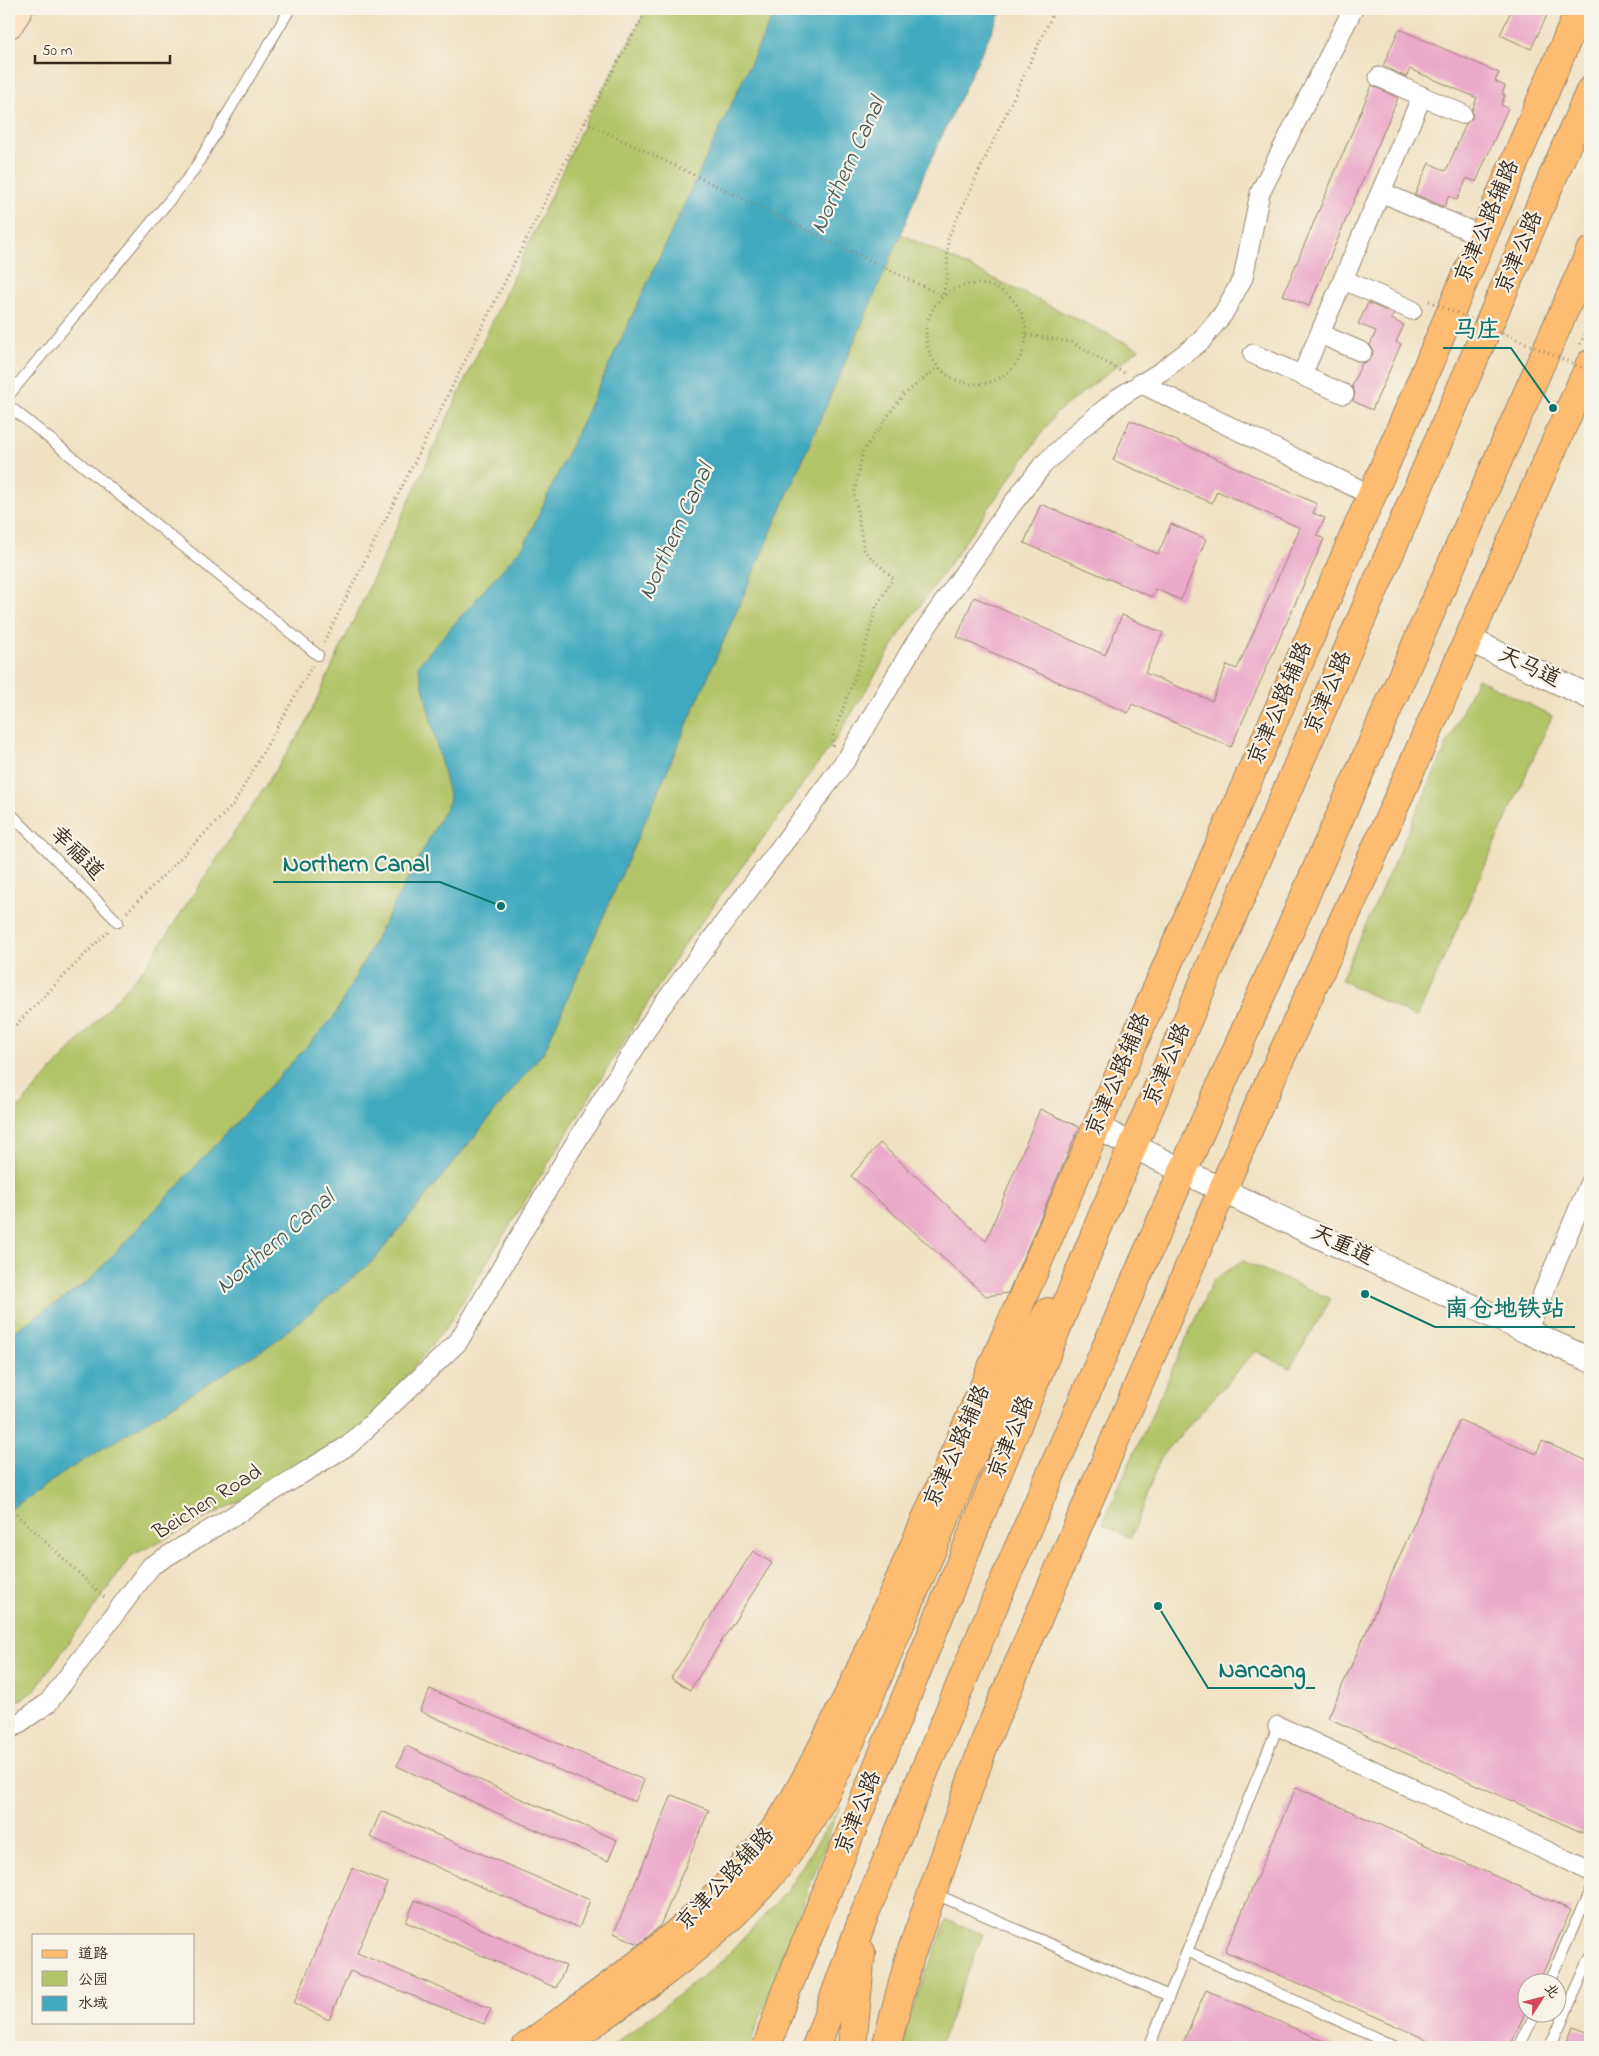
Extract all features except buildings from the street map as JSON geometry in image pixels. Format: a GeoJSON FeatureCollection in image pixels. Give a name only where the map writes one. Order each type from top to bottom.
{"type":"FeatureCollection","features":[{"type":"Feature","properties":{"kind":"main road"},"geometry":{"type":"LineString","coordinates":[[9,15],[13,9]]}},
{"type":"Feature","properties":{"kind":"main road"},"geometry":{"type":"LineString","coordinates":[[9,24],[19,9]]}},
{"type":"Feature","properties":{"kind":"main road","name":"京津公路辅路"},"geometry":{"type":"LineString","coordinates":[[526,2047],[649,1956],[699,1915],[748,1862],[784,1816],[855,1682],[1405,419],[1580,9]]}},
{"type":"Feature","properties":{"kind":"main road","name":"京津公路"},"geometry":{"type":"LineString","coordinates":[[767,2047],[784,1996],[1100,1222],[1590,91]]}},
{"type":"Feature","properties":{"kind":"main road","name":"京津公路"},"geometry":{"type":"LineString","coordinates":[[816,2047],[865,1913],[998,1595],[1183,1171],[1590,252]]}},
{"type":"Feature","properties":{"kind":"main road"},"geometry":{"type":"LineString","coordinates":[[886,2047],[910,1956],[986,1739],[1223,1189],[1590,364]]}},
{"type":"Feature","properties":{"kind":"main road"},"geometry":{"type":"LineString","coordinates":[[560,2047],[698,1947],[752,1897],[799,1838],[824,1795],[852,1740],[968,1464],[1015,1368],[1100,1222]]}},
{"type":"Feature","properties":{"kind":"main road"},"geometry":{"type":"LineString","coordinates":[[852,2047],[865,1913]]}},
{"type":"Feature","properties":{"kind":"street","name":"Beichen Road"},"geometry":{"type":"LineString","coordinates":[[9,1730],[48,1703],[151,1566],[350,1445],[458,1342],[566,1158],[658,1011],[848,758],[914,645],[1010,507],[1042,466],[1083,427],[1118,398],[1201,342],[1223,314],[1243,278],[1260,194],[1353,9]]}},
{"type":"Feature","properties":{"kind":"street"},"geometry":{"type":"LineString","coordinates":[[1379,77],[1462,114]]}},
{"type":"Feature","properties":{"kind":"street"},"geometry":{"type":"LineString","coordinates":[[1302,376],[1422,96]]}},
{"type":"Feature","properties":{"kind":"street"},"geometry":{"type":"LineString","coordinates":[[1381,192],[1482,236]]}},
{"type":"Feature","properties":{"kind":"street"},"geometry":{"type":"LineString","coordinates":[[1344,280],[1412,310]]}},
{"type":"Feature","properties":{"kind":"street"},"geometry":{"type":"LineString","coordinates":[[1320,334],[1362,352]]}},
{"type":"Feature","properties":{"kind":"street"},"geometry":{"type":"LineString","coordinates":[[1253,354],[1344,394]]}},
{"type":"Feature","properties":{"kind":"street"},"geometry":{"type":"LineString","coordinates":[[1140,383],[1371,495]]}},
{"type":"Feature","properties":{"kind":"street","name":"天马道"},"geometry":{"type":"LineString","coordinates":[[1468,639],[1590,697]]}},
{"type":"Feature","properties":{"kind":"street","name":"天重道"},"geometry":{"type":"LineString","coordinates":[[1097,1127],[1273,1214],[1590,1360]]}},
{"type":"Feature","properties":{"kind":"street"},"geometry":{"type":"LineString","coordinates":[[1527,1330],[1590,1182]]}},
{"type":"Feature","properties":{"kind":"street"},"geometry":{"type":"LineString","coordinates":[[1278,1726],[1590,1871]]}},
{"type":"Feature","properties":{"kind":"lane"},"geometry":{"type":"LineString","coordinates":[[9,395],[192,174],[290,9]]}},
{"type":"Feature","properties":{"kind":"lane"},"geometry":{"type":"LineString","coordinates":[[9,406],[318,655]]}},
{"type":"Feature","properties":{"kind":"lane","name":"幸福道"},"geometry":{"type":"LineString","coordinates":[[9,812],[118,922]]}},
{"type":"Feature","properties":{"kind":"lane"},"geometry":{"type":"LineString","coordinates":[[1149,2047],[1278,1726]]}},
{"type":"Feature","properties":{"kind":"lane"},"geometry":{"type":"LineString","coordinates":[[1552,1974],[1590,1890]]}},
{"type":"Feature","properties":{"kind":"lane"},"geometry":{"type":"LineString","coordinates":[[933,1893],[1169,1996]]}},
{"type":"Feature","properties":{"kind":"lane"},"geometry":{"type":"LineString","coordinates":[[1187,1951],[1396,2047]]}},
{"type":"Feature","properties":{"kind":"lane"},"geometry":{"type":"LineString","coordinates":[[1550,2047],[1590,1958]]}},
{"type":"Feature","properties":{"kind":"lane"},"geometry":{"type":"LineString","coordinates":[[1520,2047],[1530,2024]]}},
{"type":"Feature","properties":{"kind":"path"},"geometry":{"type":"LineString","coordinates":[[9,1032],[233,806],[318,655],[585,122],[647,9]]}},
{"type":"Feature","properties":{"kind":"path"},"geometry":{"type":"LineString","coordinates":[[943,296],[947,275],[948,238],[1055,9]]}},
{"type":"Feature","properties":{"kind":"path"},"geometry":{"type":"LineString","coordinates":[[585,122],[943,296]]}},
{"type":"Feature","properties":{"kind":"path"},"geometry":{"type":"LineString","coordinates":[[973,284],[989,285],[1004,292],[1016,304],[1024,318],[1026,335],[1024,351],[1016,365],[1004,377],[989,383],[972,385],[955,381],[938,368],[931,358],[925,342],[926,325],[932,309],[943,296],[957,287],[973,284]]}},
{"type":"Feature","properties":{"kind":"path"},"geometry":{"type":"LineString","coordinates":[[1429,301],[1590,371]]}},
{"type":"Feature","properties":{"kind":"path"},"geometry":{"type":"LineString","coordinates":[[1026,335],[1072,342],[1140,383]]}},
{"type":"Feature","properties":{"kind":"path"},"geometry":{"type":"LineString","coordinates":[[836,774],[832,736],[863,654],[876,607],[894,578],[864,551],[854,493],[862,451],[903,395],[938,368]]}},
{"type":"Feature","properties":{"kind":"path"},"geometry":{"type":"LineString","coordinates":[[9,1507],[118,1610]]}},
{"type":"Feature","properties":{"kind":"green space"},"geometry":{"type":"Polygon","coordinates":[[[647,9],[776,9],[525,544],[418,665],[450,800],[334,1017],[89,1281],[9,1335],[9,1118],[146,966],[304,727],[585,122],[647,9]]]}},
{"type":"Feature","properties":{"kind":"green space"},"geometry":{"type":"Polygon","coordinates":[[[901,234],[1139,349],[1056,413],[902,631],[836,739],[682,948],[446,1328],[349,1445],[131,1556],[34,1691],[9,1707],[9,1510],[68,1470],[270,1345],[373,1261],[545,1050],[901,234]]]}},
{"type":"Feature","properties":{"kind":"green space"},"geometry":{"type":"Polygon","coordinates":[[[1477,678],[1552,716],[1417,1018],[1341,980],[1477,678]]]}},
{"type":"Feature","properties":{"kind":"green space"},"geometry":{"type":"Polygon","coordinates":[[[1243,1261],[1331,1299],[1290,1368],[1255,1351],[1161,1457],[1131,1538],[1102,1524],[1213,1280],[1243,1261]]]}},
{"type":"Feature","properties":{"kind":"green space"},"geometry":{"type":"Polygon","coordinates":[[[840,1806],[749,2047],[611,2047],[723,1960],[786,1892],[840,1806]]]}},
{"type":"Feature","properties":{"kind":"green space"},"geometry":{"type":"Polygon","coordinates":[[[947,1920],[983,1934],[939,2047],[903,2047],[907,2022],[947,1920]]]}},
{"type":"Feature","properties":{"kind":"water"},"geometry":{"type":"Polygon","coordinates":[[[776,9],[1002,9],[924,174],[901,234],[545,1050],[373,1261],[270,1345],[68,1470],[9,1510],[9,1335],[89,1281],[334,1017],[450,800],[418,665],[525,544],[776,9]]]}},
{"type":"Feature","properties":{"kind":"place","name":"马庄"},"geometry":{"type":"Point","coordinates":[1553,408]}},
{"type":"Feature","properties":{"kind":"place","name":"Northern Canal"},"geometry":{"type":"Point","coordinates":[501,906]}},
{"type":"Feature","properties":{"kind":"place","name":"南仓地铁站"},"geometry":{"type":"Point","coordinates":[1365,1294]}},
{"type":"Feature","properties":{"kind":"place","name":"Nancang"},"geometry":{"type":"Point","coordinates":[1158,1606]}}]}
